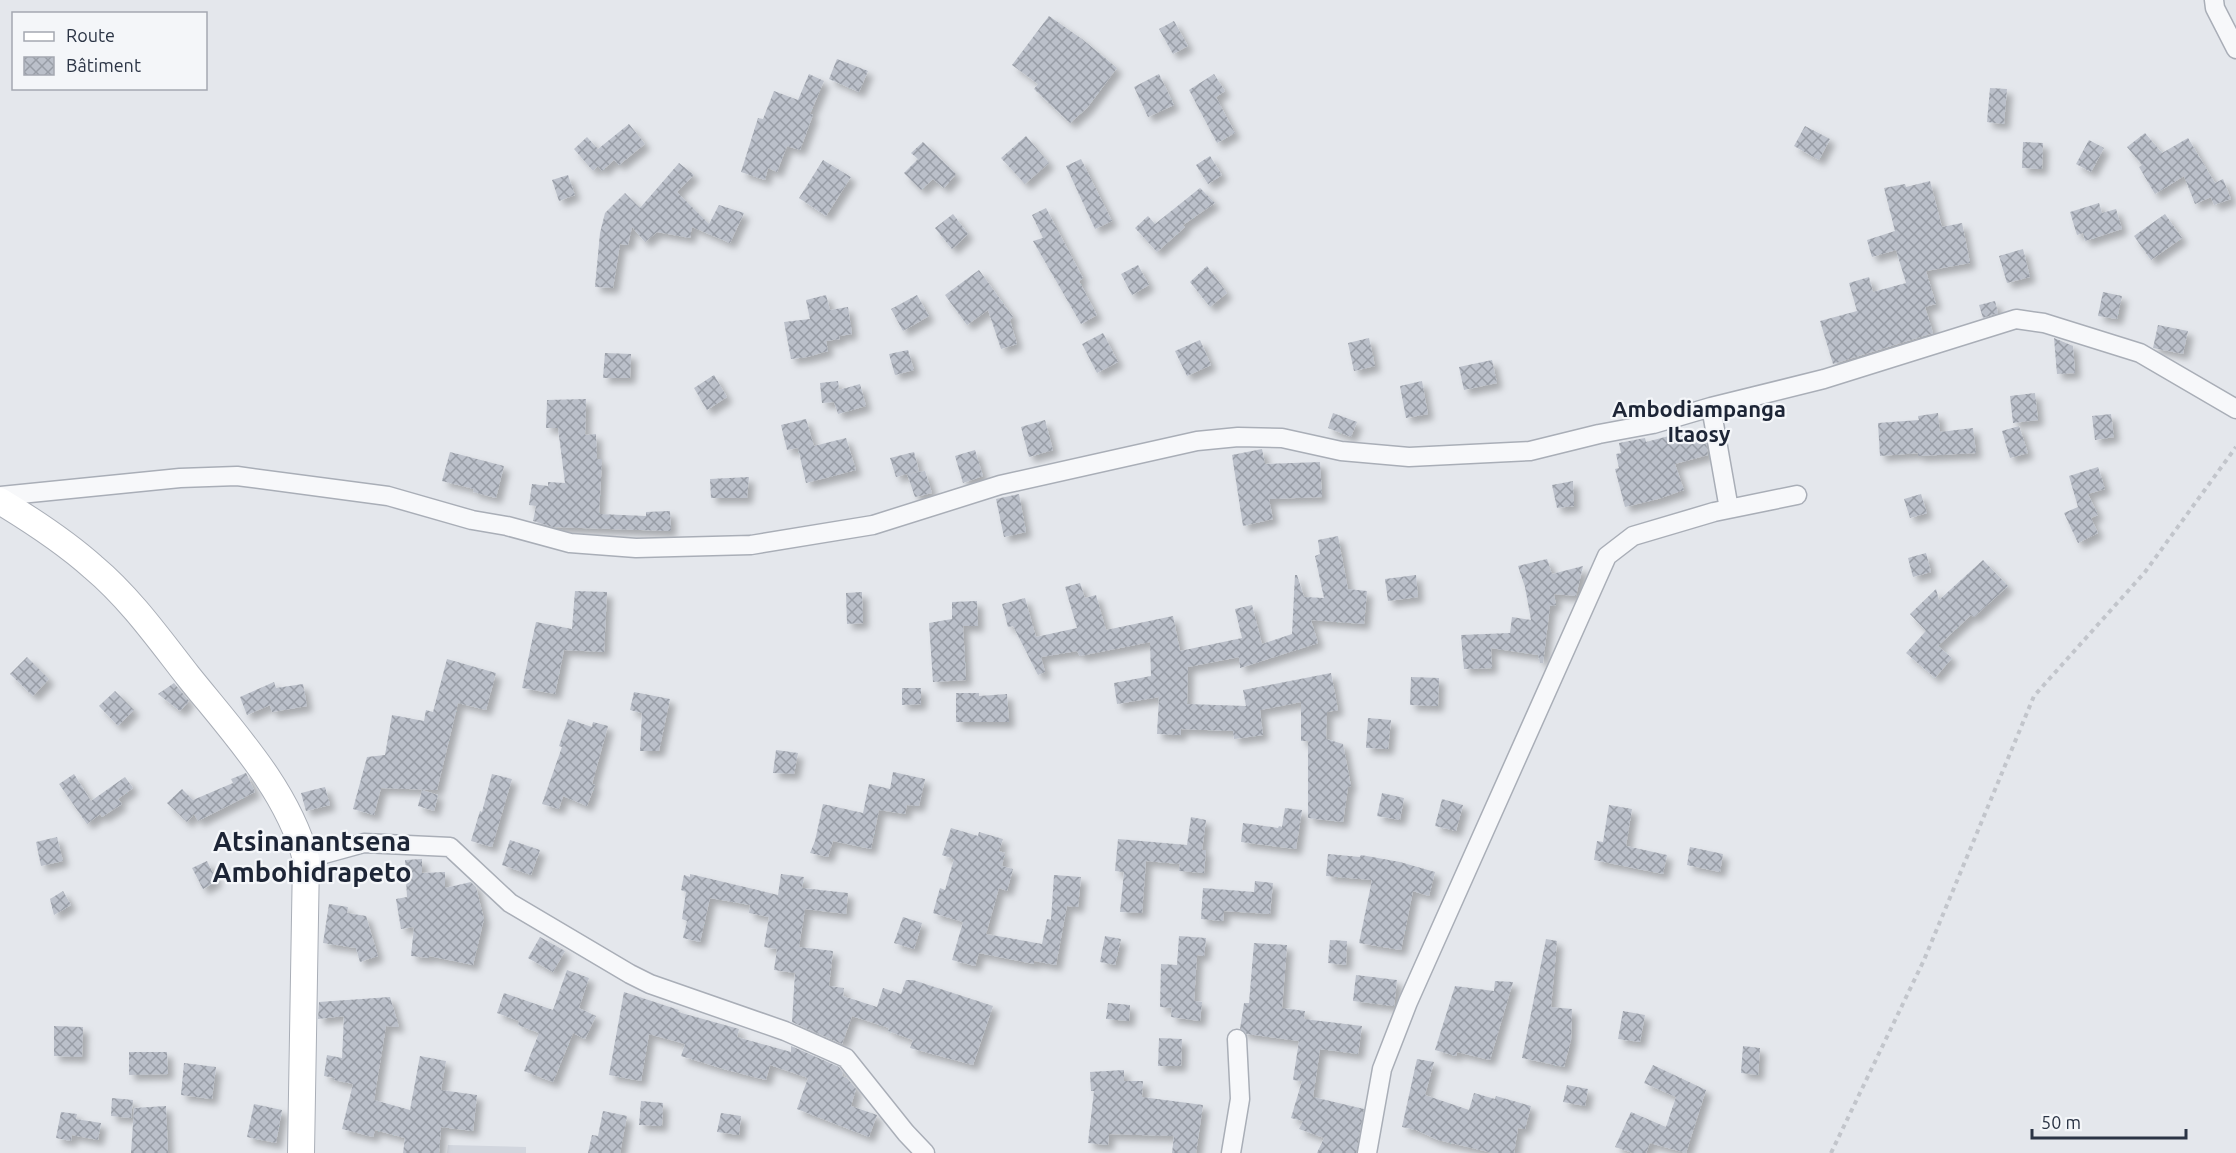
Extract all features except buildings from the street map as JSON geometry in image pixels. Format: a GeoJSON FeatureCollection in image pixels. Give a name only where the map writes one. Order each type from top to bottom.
{"type":"FeatureCollection","features":[{"type":"Feature","properties":{"kind":"street"},"geometry":{"type":"LineString","coordinates":[[2214,0],[2215,8],[2236,49]]}},
{"type":"Feature","properties":{"kind":"street"},"geometry":{"type":"LineString","coordinates":[[0,496],[180,478],[237,476],[388,496],[570,543],[636,548],[740,546],[873,525],[1000,485],[1197,441],[1238,437],[1282,438],[1341,452],[1410,457],[1530,451],[1599,434],[1653,424],[1824,379],[2016,320],[2044,323],[2140,353],[2236,409]]}},
{"type":"Feature","properties":{"kind":"street"},"geometry":{"type":"LineString","coordinates":[[1711,407],[1729,509]]}},
{"type":"Feature","properties":{"kind":"street"},"geometry":{"type":"LineString","coordinates":[[1367,1153],[1382,1069],[1408,1002],[1607,556],[1633,536],[1729,509],[1797,495]]}},
{"type":"Feature","properties":{"kind":"street"},"geometry":{"type":"LineString","coordinates":[[0,501],[47,529],[95,568],[135,608],[255,761],[285,808],[299,836],[306,859],[301,1153]]}},
{"type":"Feature","properties":{"kind":"street"},"geometry":{"type":"LineString","coordinates":[[306,859],[364,843],[450,848],[510,903],[630,974],[650,984],[785,1031],[846,1058],[906,1133],[926,1153]]}},
{"type":"Feature","properties":{"kind":"street"},"geometry":{"type":"LineString","coordinates":[[1230,1153],[1240,1100],[1237,1039]]}},
{"type":"Feature","properties":{"kind":"path"},"geometry":{"type":"LineString","coordinates":[[1832,1153],[1924,960],[2034,696],[2145,572],[2236,447]]}},
{"type":"Feature","properties":{"kind":"shaded area"},"geometry":{"type":"Polygon","coordinates":[[[448,1145],[526,1147],[526,1153],[447,1153],[448,1145]]]}},
{"type":"Feature","properties":{"kind":"district","name":"Ambodiampanga Itaosy"},"geometry":{"type":"Point","coordinates":[1699,422]}},
{"type":"Feature","properties":{"kind":"district","name":"Atsinanantsena Ambohidrapeto"},"geometry":{"type":"Point","coordinates":[312,858]}}]}
